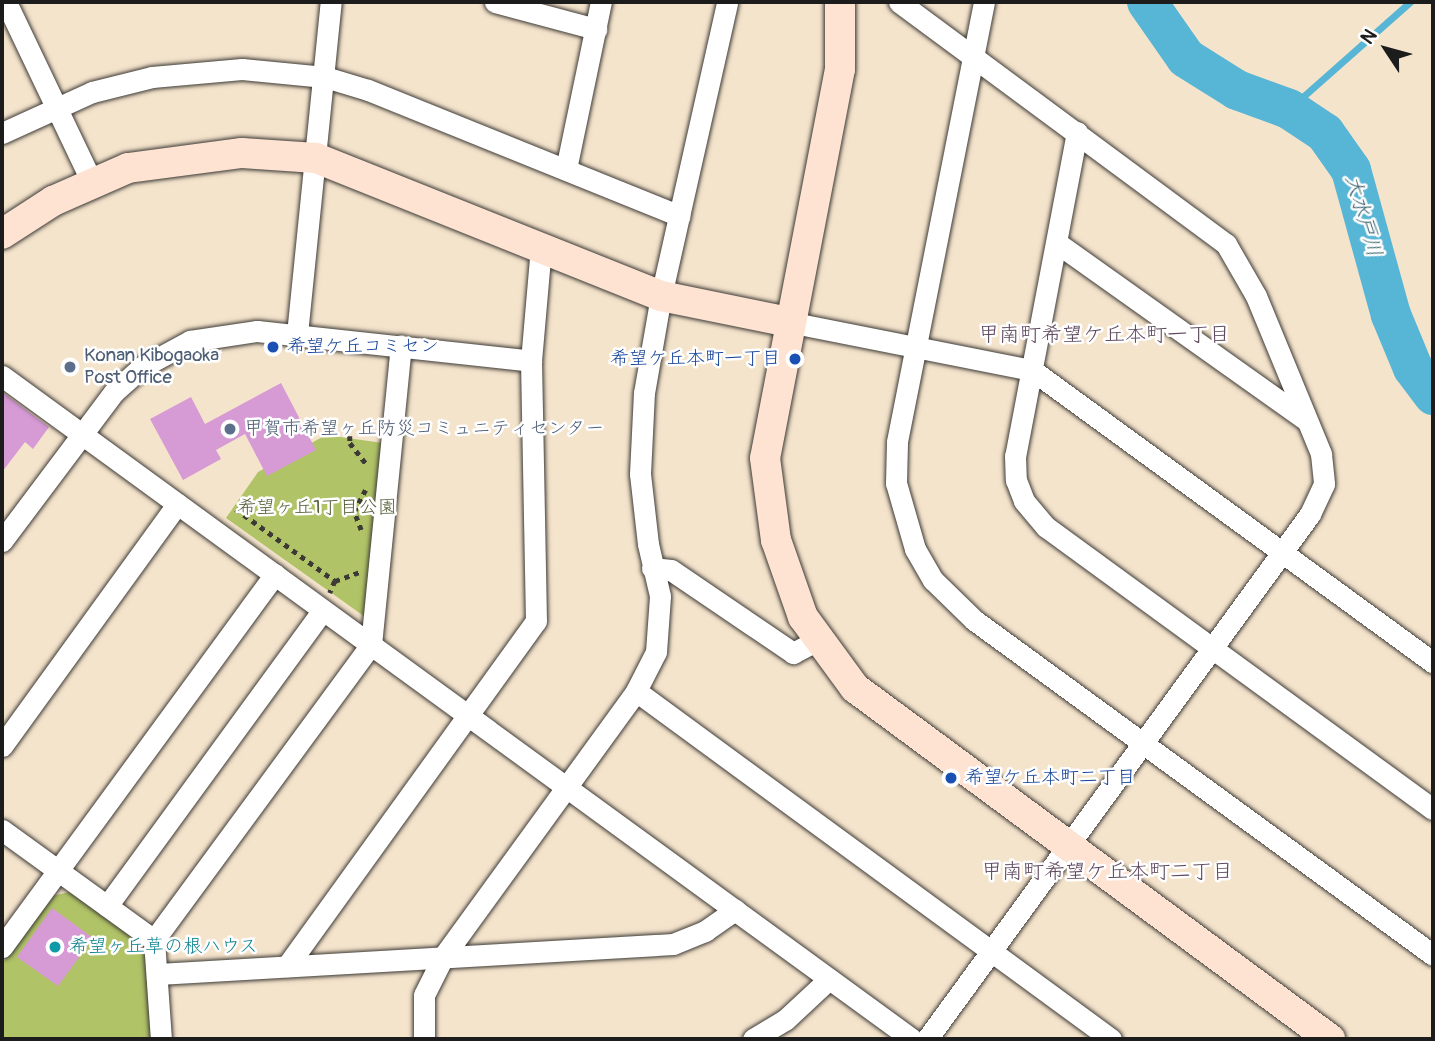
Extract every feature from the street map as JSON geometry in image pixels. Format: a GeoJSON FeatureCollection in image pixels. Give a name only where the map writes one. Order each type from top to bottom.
{"type":"FeatureCollection","features":[{"type":"Feature","properties":{"kind":"street"},"geometry":{"type":"LineString","coordinates":[[4,2],[92,182]]}},
{"type":"Feature","properties":{"kind":"street"},"geometry":{"type":"LineString","coordinates":[[297,334],[331,2]]}},
{"type":"Feature","properties":{"kind":"street"},"geometry":{"type":"LineString","coordinates":[[495,2],[596,29]]}},
{"type":"Feature","properties":{"kind":"street"},"geometry":{"type":"LineString","coordinates":[[566,169],[601,2]]}},
{"type":"Feature","properties":{"kind":"street"},"geometry":{"type":"LineString","coordinates":[[424,1039],[424,995],[443,957],[636,691],[652,664],[661,628],[660,596],[652,568],[642,506],[640,448],[661,296],[727,2]]}},
{"type":"Feature","properties":{"kind":"street"},"geometry":{"type":"LineString","coordinates":[[841,2],[840,69],[789,322],[765,458],[776,540],[803,617],[855,688],[1067,848],[1330,1039]]}},
{"type":"Feature","properties":{"kind":"street"},"geometry":{"type":"LineString","coordinates":[[898,2],[1226,244],[1256,296],[1321,453],[1324,484],[1310,514],[927,1039]]}},
{"type":"Feature","properties":{"kind":"street"},"geometry":{"type":"LineString","coordinates":[[984,2],[915,345],[895,461],[906,529],[925,567],[974,620],[1433,955]]}},
{"type":"Feature","properties":{"kind":"street"},"geometry":{"type":"LineString","coordinates":[[2,134],[56,106],[123,83],[196,71],[242,69],[325,77],[368,90],[680,216]]}},
{"type":"Feature","properties":{"kind":"street"},"geometry":{"type":"LineString","coordinates":[[1077,132],[1014,468],[1031,511],[1433,809]]}},
{"type":"Feature","properties":{"kind":"street"},"geometry":{"type":"LineString","coordinates":[[2,234],[92,182],[128,168],[212,155],[316,158],[661,296],[1031,370],[1433,662]]}},
{"type":"Feature","properties":{"kind":"street"},"geometry":{"type":"LineString","coordinates":[[1057,243],[1306,420]]}},
{"type":"Feature","properties":{"kind":"street"},"geometry":{"type":"LineString","coordinates":[[288,966],[536,621],[531,361],[541,246]]}},
{"type":"Feature","properties":{"kind":"street"},"geometry":{"type":"LineString","coordinates":[[2,541],[80,433],[127,379],[190,341],[232,332],[297,334],[531,361]]}},
{"type":"Feature","properties":{"kind":"street"},"geometry":{"type":"LineString","coordinates":[[161,1039],[154,940],[372,645],[401,346]]}},
{"type":"Feature","properties":{"kind":"street"},"geometry":{"type":"LineString","coordinates":[[2,376],[912,1039]]}},
{"type":"Feature","properties":{"kind":"street"},"geometry":{"type":"LineString","coordinates":[[2,746],[177,505]]}},
{"type":"Feature","properties":{"kind":"street"},"geometry":{"type":"LineString","coordinates":[[652,568],[671,570],[793,653],[819,639]]}},
{"type":"Feature","properties":{"kind":"street"},"geometry":{"type":"LineString","coordinates":[[2,947],[275,574]]}},
{"type":"Feature","properties":{"kind":"street"},"geometry":{"type":"LineString","coordinates":[[107,906],[323,610]]}},
{"type":"Feature","properties":{"kind":"street"},"geometry":{"type":"LineString","coordinates":[[636,691],[1111,1039]]}},
{"type":"Feature","properties":{"kind":"street"},"geometry":{"type":"LineString","coordinates":[[2,830],[154,940]]}},
{"type":"Feature","properties":{"kind":"street"},"geometry":{"type":"LineString","coordinates":[[158,974],[673,944],[705,931],[735,910]]}},
{"type":"Feature","properties":{"kind":"street"},"geometry":{"type":"LineString","coordinates":[[753,1039],[785,1020],[829,979]]}},
{"type":"Feature","properties":{"kind":"path"},"geometry":{"type":"LineString","coordinates":[[236,509],[335,580],[323,610]]}},
{"type":"Feature","properties":{"kind":"green space","name":"希望ヶ丘1丁目公園"},"geometry":{"type":"Polygon","coordinates":[[[326,435],[383,443],[368,619],[226,518],[258,472],[326,435]]]}},
{"type":"Feature","properties":{"kind":"green space"},"geometry":{"type":"Polygon","coordinates":[[[70,892],[135,939],[147,960],[151,1039],[2,1039],[2,964],[51,896],[70,892]]]}},
{"type":"Feature","properties":{"kind":"building","name":"甲賀市希望ヶ丘防災コミュニティセンター"},"geometry":{"type":"Polygon","coordinates":[[[281,383],[316,450],[267,476],[245,434],[216,450],[221,459],[183,480],[150,419],[191,397],[205,424],[281,383]]]}},
{"type":"Feature","properties":{"kind":"building"},"geometry":{"type":"Polygon","coordinates":[[[2,392],[49,427],[33,449],[25,442],[2,472],[2,392]]]}},
{"type":"Feature","properties":{"kind":"building","name":"希望ヶ丘草の根ハウス"},"geometry":{"type":"Polygon","coordinates":[[[52,908],[93,938],[58,986],[17,957],[52,908]]]}},
{"type":"Feature","properties":{"kind":"waterway","name":"大水戸川"},"geometry":{"type":"LineString","coordinates":[[1147,2],[1186,58],[1237,90],[1289,109],[1325,133],[1351,170],[1391,315],[1413,368],[1433,395]]}},
{"type":"Feature","properties":{"kind":"waterway"},"geometry":{"type":"LineString","coordinates":[[1289,109],[1410,2]]}},
{"type":"Feature","properties":{"kind":"place","name":"希望ケ丘コミセン"},"geometry":{"type":"Point","coordinates":[273,347]}},
{"type":"Feature","properties":{"kind":"place","name":"希望ケ丘本町一丁目"},"geometry":{"type":"Point","coordinates":[795,359]}},
{"type":"Feature","properties":{"kind":"place","name":"Konan Kibogaoka Post Office"},"geometry":{"type":"Point","coordinates":[70,367]}},
{"type":"Feature","properties":{"kind":"place","name":"甲賀市希望ヶ丘防災コミュニティセンター"},"geometry":{"type":"Point","coordinates":[230,429]}},
{"type":"Feature","properties":{"kind":"place","name":"希望ケ丘本町二丁目"},"geometry":{"type":"Point","coordinates":[951,778]}},
{"type":"Feature","properties":{"kind":"place","name":"希望ヶ丘草の根ハウス"},"geometry":{"type":"Point","coordinates":[55,947]}},
{"type":"Feature","properties":{"kind":"district","name":"甲南町希望ケ丘本町一丁目"},"geometry":{"type":"Point","coordinates":[1104,335]}},
{"type":"Feature","properties":{"kind":"district","name":"甲南町希望ケ丘本町二丁目"},"geometry":{"type":"Point","coordinates":[1107,872]}}]}
